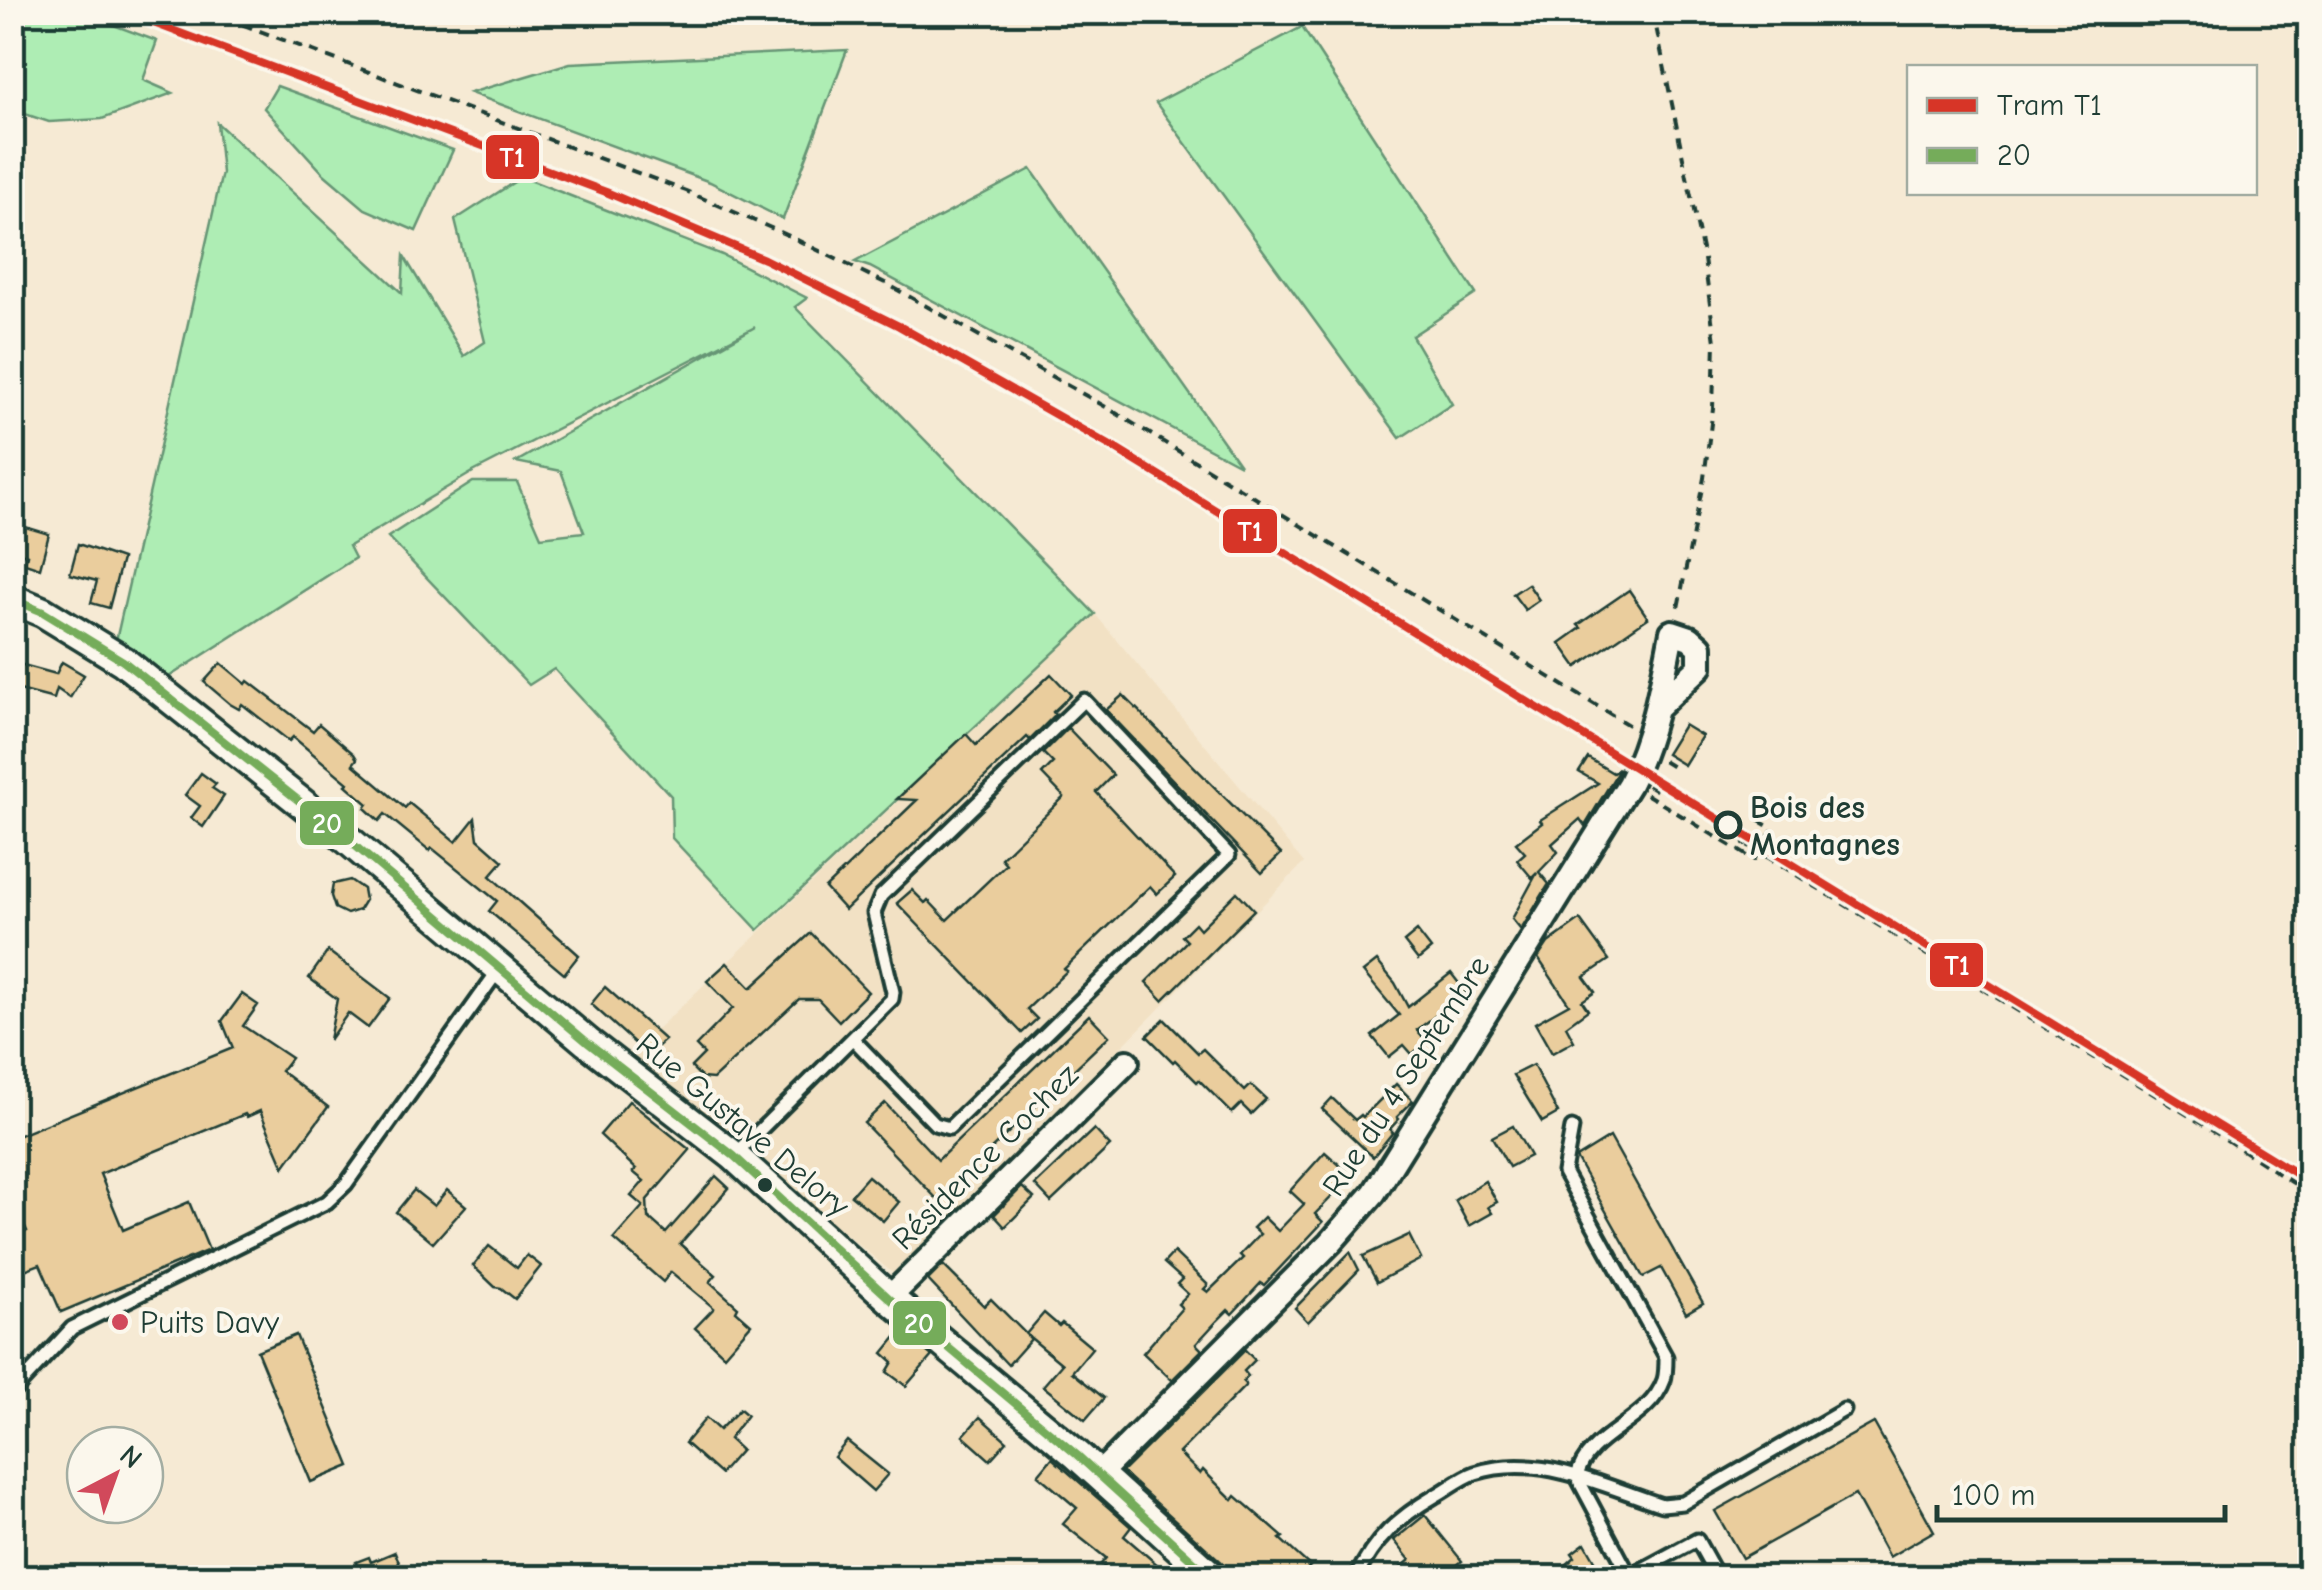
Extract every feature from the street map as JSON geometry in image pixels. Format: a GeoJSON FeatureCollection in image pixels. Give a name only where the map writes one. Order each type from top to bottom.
{"type":"FeatureCollection","features":[{"type":"Feature","properties":{"kind":"street","name":"Rue Gustave Delory"},"geometry":{"type":"LineString","coordinates":[[12,600],[42,612],[123,661],[347,838],[609,1060],[734,1156],[890,1298],[1100,1474],[1213,1578]]}},
{"type":"Feature","properties":{"kind":"street","name":"Rue Gustave Delory"},"geometry":{"type":"LineString","coordinates":[[12,615],[62,641],[118,680],[218,737]]}},
{"type":"Feature","properties":{"kind":"street","name":"Rue du 4 Septembre"},"geometry":{"type":"LineString","coordinates":[[1100,1474],[1330,1243],[1374,1193],[1629,784],[1648,738],[1672,632]]}},
{"type":"Feature","properties":{"kind":"street"},"geometry":{"type":"LineString","coordinates":[[1656,708],[1697,671],[1701,662],[1698,643],[1672,632]]}},
{"type":"Feature","properties":{"kind":"street","name":"Résidence Cochez"},"geometry":{"type":"LineString","coordinates":[[890,1298],[1126,1062]]}},
{"type":"Feature","properties":{"kind":"lane"},"geometry":{"type":"LineString","coordinates":[[734,1156],[892,999],[874,913],[876,902],[1084,700],[1229,855],[949,1128],[934,1124],[853,1039]]}},
{"type":"Feature","properties":{"kind":"lane"},"geometry":{"type":"LineString","coordinates":[[12,1393],[72,1328],[321,1206],[337,1194],[500,968]]}},
{"type":"Feature","properties":{"kind":"lane"},"geometry":{"type":"LineString","coordinates":[[1572,1128],[1564,1172],[1666,1357],[1664,1380],[1650,1402],[1580,1460],[1577,1477],[1630,1577],[1697,1540],[1717,1576],[1714,1578]]}},
{"type":"Feature","properties":{"kind":"lane"},"geometry":{"type":"LineString","coordinates":[[1356,1578],[1388,1528],[1474,1474],[1510,1466],[1538,1466],[1662,1505],[1682,1503],[1844,1410]]}},
{"type":"Feature","properties":{"kind":"path"},"geometry":{"type":"LineString","coordinates":[[209,12],[686,191],[888,284],[1106,406],[1648,738]]}},
{"type":"Feature","properties":{"kind":"path"},"geometry":{"type":"LineString","coordinates":[[1654,12],[1704,259],[1716,364],[1704,478],[1672,632]]}},
{"type":"Feature","properties":{"kind":"path"},"geometry":{"type":"LineString","coordinates":[[1629,784],[1754,860],[1773,829],[1756,818]]}},
{"type":"Feature","properties":{"kind":"path"},"geometry":{"type":"LineString","coordinates":[[1742,842],[2190,1116],[2310,1194]]}},
{"type":"Feature","properties":{"kind":"shaded area"},"geometry":{"type":"Polygon","coordinates":[[[1095,614],[1304,863],[895,1275],[631,1054],[1095,614]]]}},
{"type":"Feature","properties":{"kind":"green space"},"geometry":{"type":"Polygon","coordinates":[[[13,12],[81,13],[157,41],[143,80],[173,93],[102,119],[49,122],[13,110],[13,12]]]}},
{"type":"Feature","properties":{"kind":"green space"},"geometry":{"type":"Polygon","coordinates":[[[1302,27],[1476,294],[1412,336],[1452,404],[1400,438],[1156,103],[1302,27]]]}},
{"type":"Feature","properties":{"kind":"green space"},"geometry":{"type":"Polygon","coordinates":[[[847,50],[783,219],[710,182],[470,93],[570,63],[847,50]]]}},
{"type":"Feature","properties":{"kind":"green space"},"geometry":{"type":"Polygon","coordinates":[[[277,86],[453,150],[416,231],[365,209],[324,174],[264,108],[277,86]]]}},
{"type":"Feature","properties":{"kind":"green space"},"geometry":{"type":"Polygon","coordinates":[[[217,123],[402,293],[404,256],[464,356],[485,342],[455,220],[522,177],[722,255],[807,298],[795,307],[1095,614],[758,930],[672,838],[671,796],[554,669],[529,685],[388,537],[473,482],[517,482],[541,537],[584,532],[561,471],[516,462],[755,327],[473,472],[349,546],[355,558],[164,680],[115,645],[222,173],[217,123]]]}},
{"type":"Feature","properties":{"kind":"green space"},"geometry":{"type":"Polygon","coordinates":[[[1031,169],[1240,465],[855,262],[1031,169]]]}},
{"type":"Feature","properties":{"kind":"building"},"geometry":{"type":"Polygon","coordinates":[[[12,523],[49,534],[40,568],[25,563],[27,555],[12,551],[12,523]]]}},
{"type":"Feature","properties":{"kind":"building"},"geometry":{"type":"Polygon","coordinates":[[[78,544],[122,559],[109,608],[91,603],[97,581],[70,574],[78,544]]]}},
{"type":"Feature","properties":{"kind":"building"},"geometry":{"type":"Polygon","coordinates":[[[1528,584],[1539,600],[1525,610],[1513,594],[1528,584]]]}},
{"type":"Feature","properties":{"kind":"building"},"geometry":{"type":"Polygon","coordinates":[[[1629,590],[1648,618],[1577,667],[1560,643],[1581,628],[1578,625],[1629,590]]]}},
{"type":"Feature","properties":{"kind":"building"},"geometry":{"type":"Polygon","coordinates":[[[12,662],[56,674],[62,662],[84,675],[70,698],[57,689],[54,699],[12,688],[12,662]]]}},
{"type":"Feature","properties":{"kind":"building"},"geometry":{"type":"Polygon","coordinates":[[[221,663],[313,731],[319,724],[354,754],[357,759],[353,764],[405,808],[409,803],[456,842],[475,818],[478,839],[503,861],[490,876],[579,955],[564,974],[489,911],[497,901],[432,848],[430,851],[385,814],[379,821],[348,783],[293,737],[289,741],[242,704],[239,709],[230,704],[204,682],[221,663]]]}},
{"type":"Feature","properties":{"kind":"building"},"geometry":{"type":"Polygon","coordinates":[[[1051,674],[1071,695],[1053,712],[1055,715],[845,910],[825,888],[917,800],[897,799],[966,734],[976,745],[1051,674]]]}},
{"type":"Feature","properties":{"kind":"building"},"geometry":{"type":"Polygon","coordinates":[[[1123,695],[1281,854],[1262,873],[1106,710],[1123,695]]]}},
{"type":"Feature","properties":{"kind":"building"},"geometry":{"type":"Polygon","coordinates":[[[1684,725],[1702,736],[1684,765],[1666,754],[1684,725]]]}},
{"type":"Feature","properties":{"kind":"building"},"geometry":{"type":"Polygon","coordinates":[[[1068,728],[1113,775],[1096,792],[1175,877],[1157,894],[1150,886],[1064,969],[1067,971],[1027,1009],[1037,1019],[1022,1033],[897,903],[912,890],[947,920],[1006,864],[1001,858],[1064,797],[1042,774],[1053,763],[1043,753],[1068,728]]]}},
{"type":"Feature","properties":{"kind":"building"},"geometry":{"type":"Polygon","coordinates":[[[1588,758],[1613,773],[1620,768],[1585,826],[1580,819],[1552,844],[1558,852],[1539,872],[1549,884],[1521,930],[1512,919],[1537,873],[1532,878],[1517,860],[1525,853],[1516,843],[1542,823],[1540,820],[1598,783],[1579,772],[1588,758]]]}},
{"type":"Feature","properties":{"kind":"building"},"geometry":{"type":"Polygon","coordinates":[[[201,773],[224,796],[203,827],[191,818],[200,806],[185,795],[201,773]]]}},
{"type":"Feature","properties":{"kind":"building"},"geometry":{"type":"Polygon","coordinates":[[[350,880],[363,889],[365,900],[359,910],[347,914],[335,908],[331,896],[333,884],[350,880]]]}},
{"type":"Feature","properties":{"kind":"building"},"geometry":{"type":"Polygon","coordinates":[[[1237,892],[1254,910],[1163,1000],[1146,982],[1187,941],[1182,936],[1195,923],[1200,929],[1237,892]]]}},
{"type":"Feature","properties":{"kind":"building"},"geometry":{"type":"Polygon","coordinates":[[[1580,920],[1609,960],[1584,977],[1595,992],[1582,1001],[1588,1010],[1566,1026],[1574,1041],[1552,1053],[1535,1023],[1569,1004],[1538,958],[1548,943],[1580,920]]]}},
{"type":"Feature","properties":{"kind":"building"},"geometry":{"type":"Polygon","coordinates":[[[1417,931],[1431,949],[1418,960],[1404,942],[1417,931]]]}},
{"type":"Feature","properties":{"kind":"building"},"geometry":{"type":"Polygon","coordinates":[[[811,933],[868,992],[839,1021],[818,999],[799,999],[713,1079],[702,1078],[691,1067],[704,1054],[696,1046],[733,1008],[707,981],[727,963],[751,988],[811,933]]]}},
{"type":"Feature","properties":{"kind":"building"},"geometry":{"type":"Polygon","coordinates":[[[328,951],[390,998],[368,1028],[348,1013],[329,1040],[337,999],[309,978],[328,951]]]}},
{"type":"Feature","properties":{"kind":"building"},"geometry":{"type":"Polygon","coordinates":[[[1377,961],[1408,1007],[1451,973],[1468,995],[1417,1030],[1427,1042],[1412,1054],[1404,1045],[1389,1057],[1372,1036],[1399,1015],[1363,972],[1377,961]]]}},
{"type":"Feature","properties":{"kind":"building"},"geometry":{"type":"Polygon","coordinates":[[[605,987],[665,1040],[648,1055],[591,1004],[605,987]]]}},
{"type":"Feature","properties":{"kind":"building"},"geometry":{"type":"Polygon","coordinates":[[[242,994],[258,1005],[243,1026],[291,1058],[281,1071],[328,1107],[284,1167],[260,1111],[100,1174],[123,1230],[189,1202],[209,1250],[61,1312],[40,1264],[22,1271],[12,1249],[12,1237],[27,1231],[12,1197],[12,1138],[233,1048],[222,1021],[242,994]]]}},
{"type":"Feature","properties":{"kind":"building"},"geometry":{"type":"Polygon","coordinates":[[[1089,1015],[1109,1036],[938,1200],[864,1123],[885,1103],[938,1160],[1089,1015]]]}},
{"type":"Feature","properties":{"kind":"building"},"geometry":{"type":"Polygon","coordinates":[[[1164,1019],[1198,1053],[1203,1049],[1245,1091],[1251,1085],[1266,1099],[1251,1114],[1241,1104],[1232,1113],[1147,1036],[1164,1019]]]}},
{"type":"Feature","properties":{"kind":"building"},"geometry":{"type":"Polygon","coordinates":[[[1533,1065],[1558,1113],[1542,1122],[1513,1075],[1533,1065]]]}},
{"type":"Feature","properties":{"kind":"building"},"geometry":{"type":"Polygon","coordinates":[[[1396,1084],[1413,1101],[1397,1117],[1390,1129],[1393,1132],[1373,1157],[1322,1109],[1332,1098],[1355,1120],[1363,1117],[1396,1084]]]}},
{"type":"Feature","properties":{"kind":"building"},"geometry":{"type":"Polygon","coordinates":[[[629,1101],[690,1150],[647,1200],[648,1217],[666,1233],[716,1176],[729,1188],[680,1244],[716,1275],[710,1282],[751,1324],[724,1355],[695,1328],[714,1308],[671,1272],[663,1282],[614,1239],[643,1206],[631,1196],[644,1181],[600,1135],[629,1101]]]}},
{"type":"Feature","properties":{"kind":"building"},"geometry":{"type":"Polygon","coordinates":[[[1513,1126],[1530,1156],[1509,1167],[1492,1137],[1513,1126]]]}},
{"type":"Feature","properties":{"kind":"building"},"geometry":{"type":"Polygon","coordinates":[[[1094,1129],[1110,1146],[1051,1202],[1035,1185],[1094,1129]]]}},
{"type":"Feature","properties":{"kind":"building"},"geometry":{"type":"Polygon","coordinates":[[[1610,1137],[1703,1303],[1686,1313],[1661,1268],[1643,1277],[1576,1158],[1610,1137]]]}},
{"type":"Feature","properties":{"kind":"building"},"geometry":{"type":"Polygon","coordinates":[[[1325,1152],[1352,1176],[1315,1214],[1323,1222],[1264,1285],[1261,1283],[1232,1314],[1228,1310],[1217,1321],[1196,1344],[1202,1350],[1172,1380],[1143,1353],[1182,1308],[1178,1304],[1188,1294],[1177,1284],[1182,1279],[1164,1263],[1174,1252],[1208,1285],[1204,1289],[1208,1292],[1243,1258],[1240,1255],[1260,1234],[1253,1228],[1264,1217],[1278,1231],[1304,1204],[1290,1191],[1325,1152]]]}},
{"type":"Feature","properties":{"kind":"building"},"geometry":{"type":"Polygon","coordinates":[[[868,1176],[899,1202],[883,1221],[851,1195],[868,1176]]]}},
{"type":"Feature","properties":{"kind":"building"},"geometry":{"type":"Polygon","coordinates":[[[1485,1181],[1497,1202],[1488,1207],[1492,1213],[1469,1226],[1455,1200],[1485,1181]]]}},
{"type":"Feature","properties":{"kind":"building"},"geometry":{"type":"Polygon","coordinates":[[[1022,1187],[1034,1198],[1005,1227],[994,1215],[1022,1187]]]}},
{"type":"Feature","properties":{"kind":"building"},"geometry":{"type":"Polygon","coordinates":[[[414,1190],[434,1206],[447,1190],[466,1206],[433,1243],[396,1212],[414,1190]]]}},
{"type":"Feature","properties":{"kind":"building"},"geometry":{"type":"Polygon","coordinates":[[[1409,1235],[1421,1259],[1377,1282],[1363,1256],[1409,1235]]]}},
{"type":"Feature","properties":{"kind":"building"},"geometry":{"type":"Polygon","coordinates":[[[489,1246],[517,1268],[527,1255],[541,1266],[515,1299],[473,1266],[489,1246]]]}},
{"type":"Feature","properties":{"kind":"building"},"geometry":{"type":"Polygon","coordinates":[[[1350,1252],[1359,1270],[1308,1322],[1295,1308],[1350,1252]]]}},
{"type":"Feature","properties":{"kind":"building"},"geometry":{"type":"Polygon","coordinates":[[[943,1265],[984,1306],[991,1299],[1031,1339],[1008,1365],[928,1280],[943,1265]]]}},
{"type":"Feature","properties":{"kind":"building"},"geometry":{"type":"Polygon","coordinates":[[[1044,1313],[1092,1348],[1072,1372],[1104,1398],[1085,1420],[1043,1386],[1062,1364],[1026,1334],[1044,1313]]]}},
{"type":"Feature","properties":{"kind":"building"},"geometry":{"type":"Polygon","coordinates":[[[901,1331],[932,1356],[906,1386],[887,1372],[893,1362],[883,1353],[901,1331]]]}},
{"type":"Feature","properties":{"kind":"building"},"geometry":{"type":"Polygon","coordinates":[[[296,1335],[350,1466],[311,1482],[257,1351],[296,1335]]]}},
{"type":"Feature","properties":{"kind":"building"},"geometry":{"type":"Polygon","coordinates":[[[1245,1350],[1255,1360],[1244,1371],[1248,1376],[1243,1382],[1246,1385],[1179,1453],[1200,1474],[1203,1470],[1233,1500],[1236,1496],[1283,1537],[1280,1539],[1310,1566],[1300,1578],[1233,1578],[1225,1565],[1122,1472],[1245,1350]]]}},
{"type":"Feature","properties":{"kind":"building"},"geometry":{"type":"Polygon","coordinates":[[[740,1409],[747,1415],[729,1439],[741,1450],[720,1474],[685,1443],[706,1418],[719,1430],[740,1409]]]}},
{"type":"Feature","properties":{"kind":"building"},"geometry":{"type":"Polygon","coordinates":[[[980,1417],[1007,1441],[990,1460],[963,1436],[980,1417]]]}},
{"type":"Feature","properties":{"kind":"building"},"geometry":{"type":"Polygon","coordinates":[[[1874,1423],[1934,1531],[1889,1557],[1855,1495],[1742,1558],[1715,1511],[1874,1423]]]}},
{"type":"Feature","properties":{"kind":"building"},"geometry":{"type":"Polygon","coordinates":[[[847,1441],[888,1474],[873,1491],[834,1457],[847,1441]]]}},
{"type":"Feature","properties":{"kind":"building"},"geometry":{"type":"Polygon","coordinates":[[[1052,1458],[1131,1527],[1124,1536],[1173,1578],[1117,1578],[1101,1564],[1106,1558],[1063,1524],[1077,1508],[1038,1475],[1052,1458]]]}},
{"type":"Feature","properties":{"kind":"building"},"geometry":{"type":"Polygon","coordinates":[[[1425,1515],[1462,1561],[1442,1578],[1388,1578],[1410,1560],[1394,1540],[1425,1515]]]}},
{"type":"Feature","properties":{"kind":"building"},"geometry":{"type":"Polygon","coordinates":[[[1585,1543],[1597,1564],[1575,1578],[1566,1565],[1575,1557],[1572,1553],[1585,1543]]]}},
{"type":"Feature","properties":{"kind":"building"},"geometry":{"type":"Polygon","coordinates":[[[395,1552],[405,1578],[333,1578],[357,1567],[356,1562],[369,1557],[371,1562],[395,1552]]]}},
{"type":"Feature","properties":{"kind":"tram line","name":"T1"},"geometry":{"type":"LineString","coordinates":[[124,12],[606,192],[764,259],[899,326],[1116,449],[2310,1182]]}},
{"type":"Feature","properties":{"kind":"transit line","name":"20"},"geometry":{"type":"LineString","coordinates":[[12,599],[43,612],[123,661],[347,839],[587,1042],[734,1156],[889,1298],[1077,1455],[1212,1578]]}},
{"type":"Feature","properties":{"kind":"place","name":"Bois des Montagnes"},"geometry":{"type":"Point","coordinates":[1728,825]}},
{"type":"Feature","properties":{"kind":"place","name":"Puits Davy"},"geometry":{"type":"Point","coordinates":[120,1322]}}]}
